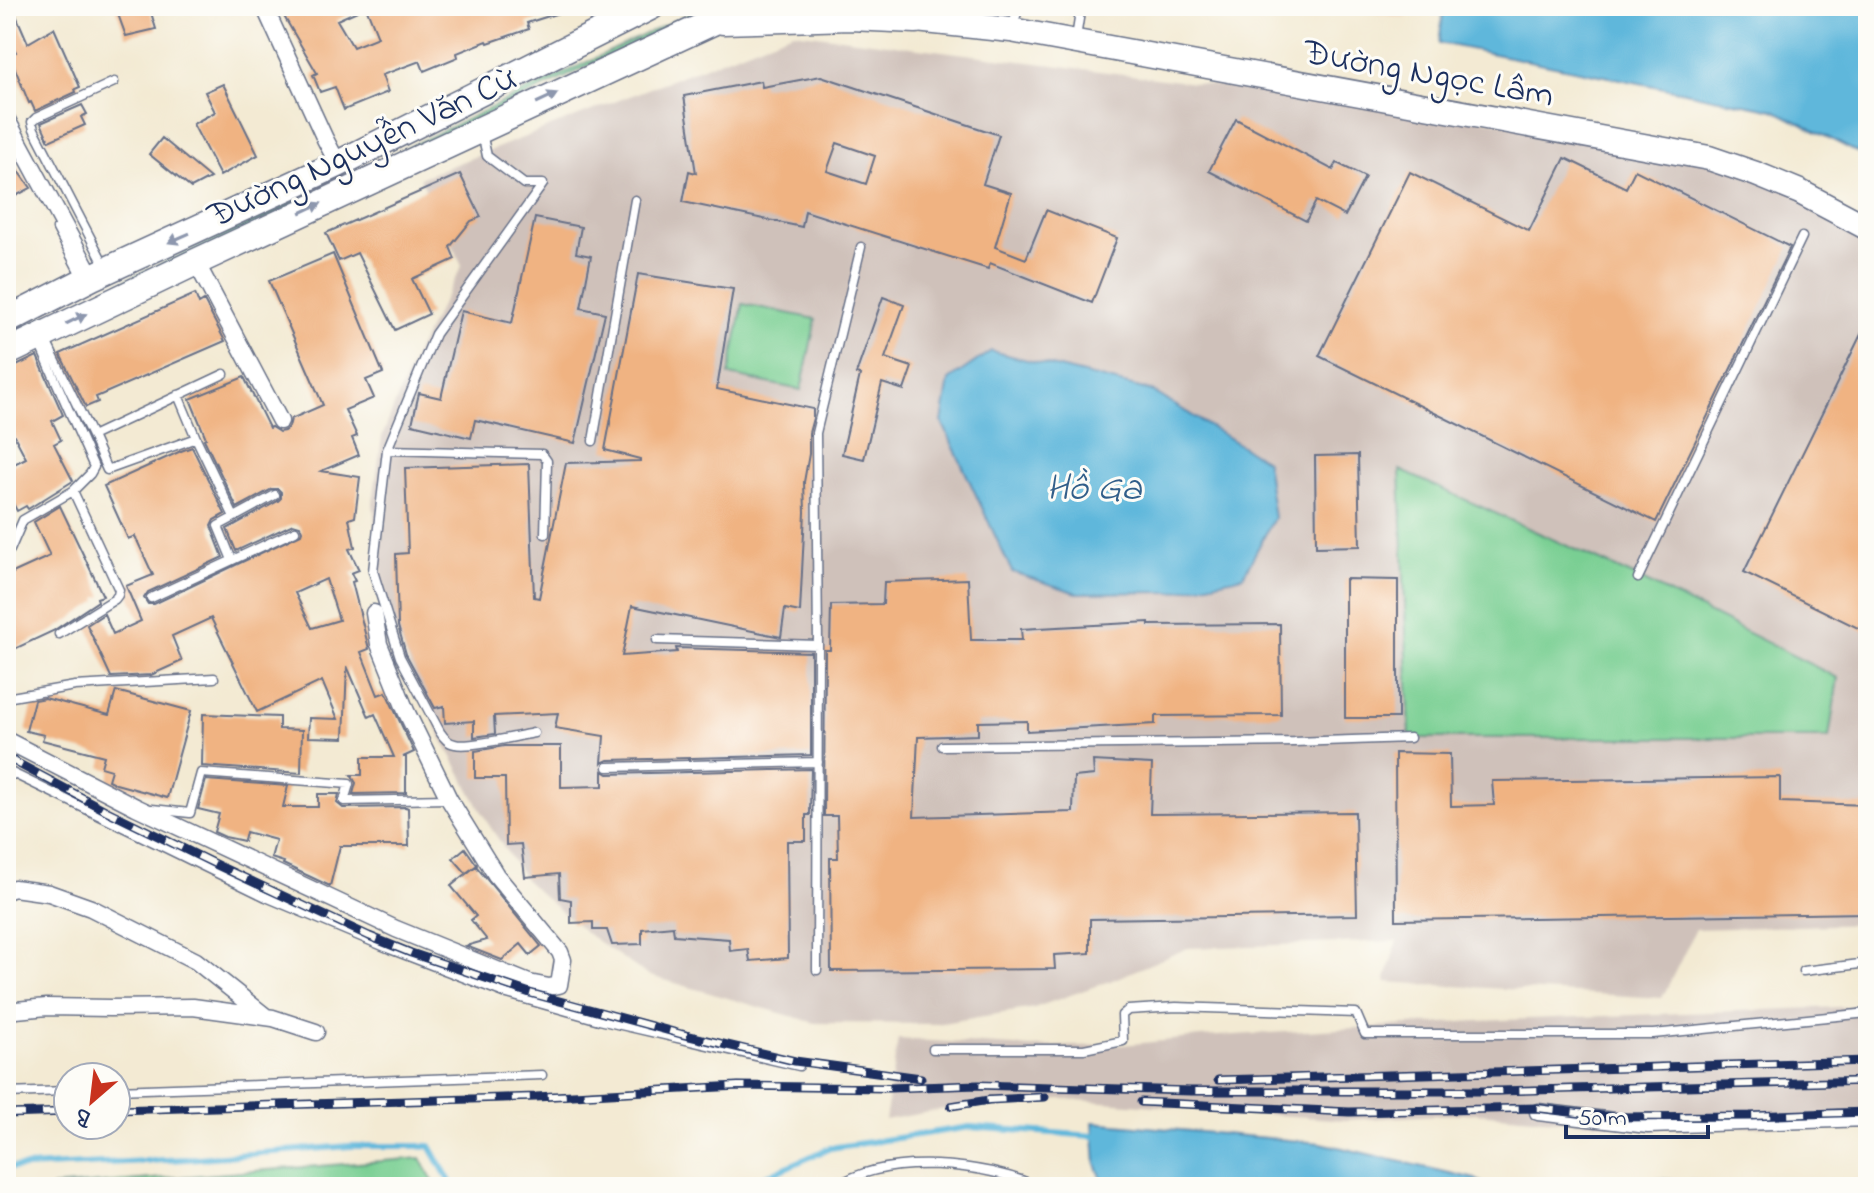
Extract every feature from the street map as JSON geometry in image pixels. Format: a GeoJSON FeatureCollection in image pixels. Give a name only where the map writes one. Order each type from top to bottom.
{"type":"FeatureCollection","features":[{"type":"Feature","properties":{"kind":"main road","name":"Đường Nguyễn Văn Cừ"},"geometry":{"type":"LineString","coordinates":[[6,321],[95,276],[338,164],[652,6]]}},
{"type":"Feature","properties":{"kind":"main road","name":"Đường Nguyễn Văn Cừ"},"geometry":{"type":"LineString","coordinates":[[6,353],[747,6]]}},
{"type":"Feature","properties":{"kind":"main road","name":"Đường Ngọc Lâm"},"geometry":{"type":"LineString","coordinates":[[870,6],[916,20],[1011,30],[1709,158],[1800,192],[1868,228]]}},
{"type":"Feature","properties":{"kind":"main road"},"geometry":{"type":"LineString","coordinates":[[715,21],[839,17],[916,20]]}},
{"type":"Feature","properties":{"kind":"street"},"geometry":{"type":"LineString","coordinates":[[264,6],[338,164]]}},
{"type":"Feature","properties":{"kind":"street"},"geometry":{"type":"LineString","coordinates":[[6,118],[95,276]]}},
{"type":"Feature","properties":{"kind":"street"},"geometry":{"type":"LineString","coordinates":[[196,262],[280,421]]}},
{"type":"Feature","properties":{"kind":"street"},"geometry":{"type":"LineString","coordinates":[[6,740],[136,807],[396,929],[529,983],[549,987],[559,985],[563,960],[560,952],[496,875],[449,799],[406,711],[379,644],[374,613]]}},
{"type":"Feature","properties":{"kind":"street"},"geometry":{"type":"LineString","coordinates":[[6,891],[14,888],[49,893],[91,908],[196,961],[267,1017]]}},
{"type":"Feature","properties":{"kind":"street"},"geometry":{"type":"LineString","coordinates":[[6,1011],[47,1007],[193,1007],[267,1017],[316,1032]]}},
{"type":"Feature","properties":{"kind":"street"},"geometry":{"type":"LineString","coordinates":[[1538,1112],[1648,1125],[1868,1118]]}},
{"type":"Feature","properties":{"kind":"lane"},"geometry":{"type":"LineString","coordinates":[[1011,30],[1020,6]]}},
{"type":"Feature","properties":{"kind":"lane"},"geometry":{"type":"LineString","coordinates":[[1075,43],[1081,6]]}},
{"type":"Feature","properties":{"kind":"lane"},"geometry":{"type":"LineString","coordinates":[[95,276],[32,122],[114,82]]}},
{"type":"Feature","properties":{"kind":"lane"},"geometry":{"type":"LineString","coordinates":[[481,128],[487,156],[524,184],[543,184],[435,334],[387,450],[373,571],[400,657],[440,732],[450,743],[462,745],[534,733]]}},
{"type":"Feature","properties":{"kind":"lane"},"geometry":{"type":"LineString","coordinates":[[593,441],[635,200]]}},
{"type":"Feature","properties":{"kind":"lane"},"geometry":{"type":"LineString","coordinates":[[53,220],[95,276]]}},
{"type":"Feature","properties":{"kind":"lane"},"geometry":{"type":"LineString","coordinates":[[1638,578],[1802,237]]}},
{"type":"Feature","properties":{"kind":"lane"},"geometry":{"type":"LineString","coordinates":[[817,970],[816,433],[861,247]]}},
{"type":"Feature","properties":{"kind":"lane"},"geometry":{"type":"LineString","coordinates":[[40,337],[107,470],[196,438]]}},
{"type":"Feature","properties":{"kind":"lane"},"geometry":{"type":"LineString","coordinates":[[6,552],[10,550],[23,520],[73,491],[94,467],[40,337]]}},
{"type":"Feature","properties":{"kind":"lane"},"geometry":{"type":"LineString","coordinates":[[92,436],[224,374]]}},
{"type":"Feature","properties":{"kind":"lane"},"geometry":{"type":"LineString","coordinates":[[178,395],[234,517]]}},
{"type":"Feature","properties":{"kind":"lane"},"geometry":{"type":"LineString","coordinates":[[387,450],[542,454],[547,461],[545,534]]}},
{"type":"Feature","properties":{"kind":"lane"},"geometry":{"type":"LineString","coordinates":[[59,634],[115,599],[119,590],[73,491]]}},
{"type":"Feature","properties":{"kind":"lane"},"geometry":{"type":"LineString","coordinates":[[232,560],[218,526],[275,495]]}},
{"type":"Feature","properties":{"kind":"lane"},"geometry":{"type":"LineString","coordinates":[[151,598],[295,531]]}},
{"type":"Feature","properties":{"kind":"lane"},"geometry":{"type":"LineString","coordinates":[[657,640],[818,645]]}},
{"type":"Feature","properties":{"kind":"lane"},"geometry":{"type":"LineString","coordinates":[[6,698],[75,686],[214,678]]}},
{"type":"Feature","properties":{"kind":"lane"},"geometry":{"type":"LineString","coordinates":[[942,746],[1410,738]]}},
{"type":"Feature","properties":{"kind":"lane"},"geometry":{"type":"LineString","coordinates":[[608,767],[818,762]]}},
{"type":"Feature","properties":{"kind":"lane"},"geometry":{"type":"LineString","coordinates":[[6,770],[266,897],[507,994],[599,1020],[799,1066]]}},
{"type":"Feature","properties":{"kind":"lane"},"geometry":{"type":"LineString","coordinates":[[136,807],[190,813],[201,773],[349,784],[344,801],[449,799]]}},
{"type":"Feature","properties":{"kind":"lane"},"geometry":{"type":"LineString","coordinates":[[1803,971],[1868,963]]}},
{"type":"Feature","properties":{"kind":"lane"},"geometry":{"type":"LineString","coordinates":[[933,1049],[1084,1049],[1123,1041],[1122,1015],[1128,1010],[1176,1007],[1356,1013],[1365,1034],[1653,1034],[1868,1013]]}},
{"type":"Feature","properties":{"kind":"lane"},"geometry":{"type":"LineString","coordinates":[[132,1089],[542,1075]]}},
{"type":"Feature","properties":{"kind":"lane"},"geometry":{"type":"LineString","coordinates":[[6,1093],[52,1092]]}},
{"type":"Feature","properties":{"kind":"lane"},"geometry":{"type":"LineString","coordinates":[[835,1187],[868,1173],[906,1166],[985,1170],[1019,1178],[1039,1187]]}},
{"type":"Feature","properties":{"kind":"shaded area"},"geometry":{"type":"Polygon","coordinates":[[[1330,6],[1409,6],[1406,18],[1330,6]]]}},
{"type":"Feature","properties":{"kind":"shaded area"},"geometry":{"type":"Polygon","coordinates":[[[793,32],[1720,150],[1868,228],[1868,924],[1696,929],[1662,998],[1385,982],[1397,941],[1188,948],[1110,981],[1034,1008],[936,1024],[815,1023],[647,975],[590,936],[527,882],[489,825],[441,737],[382,594],[373,503],[382,437],[416,352],[462,266],[420,178],[793,32]]]}},
{"type":"Feature","properties":{"kind":"shaded area"},"geometry":{"type":"Polygon","coordinates":[[[1868,1006],[1868,1125],[1649,1128],[1476,1113],[1346,1120],[1063,1099],[956,1107],[885,1120],[898,1039],[1031,1047],[1123,1045],[1201,1037],[1477,1021],[1868,1006]]]}},
{"type":"Feature","properties":{"kind":"green space"},"geometry":{"type":"Polygon","coordinates":[[[705,6],[714,6],[6,341],[6,335],[705,6]]]}},
{"type":"Feature","properties":{"kind":"green space"},"geometry":{"type":"Polygon","coordinates":[[[743,304],[816,319],[801,390],[729,375],[743,304]]]}},
{"type":"Feature","properties":{"kind":"green space"},"geometry":{"type":"Polygon","coordinates":[[[1400,470],[1638,578],[1838,678],[1829,738],[1410,738],[1400,470]]]}},
{"type":"Feature","properties":{"kind":"green space"},"geometry":{"type":"Polygon","coordinates":[[[421,1158],[436,1187],[51,1187],[421,1158]]]}},
{"type":"Feature","properties":{"kind":"water"},"geometry":{"type":"Polygon","coordinates":[[[1444,6],[1868,6],[1868,158],[1774,110],[1439,43],[1444,6]]]}},
{"type":"Feature","properties":{"kind":"water","name":"Hồ Ga"},"geometry":{"type":"Polygon","coordinates":[[[991,351],[1152,391],[1266,461],[1274,518],[1243,576],[1174,592],[1077,593],[1012,572],[942,422],[949,380],[991,351]]]}},
{"type":"Feature","properties":{"kind":"water"},"geometry":{"type":"Polygon","coordinates":[[[1093,1122],[1321,1143],[1475,1179],[1489,1187],[1105,1187],[1096,1164],[1093,1122]]]}},
{"type":"Feature","properties":{"kind":"water"},"geometry":{"type":"Polygon","coordinates":[[[1653,1179],[1702,1182],[1712,1187],[1617,1187],[1653,1179]]]}},
{"type":"Feature","properties":{"kind":"building"},"geometry":{"type":"Polygon","coordinates":[[[6,6],[12,6],[28,43],[54,28],[80,87],[75,89],[76,92],[35,111],[10,56],[16,52],[6,35],[6,6]]]}},
{"type":"Feature","properties":{"kind":"building"},"geometry":{"type":"Polygon","coordinates":[[[115,6],[149,6],[156,29],[126,36],[115,6]]]}},
{"type":"Feature","properties":{"kind":"building"},"geometry":{"type":"Polygon","coordinates":[[[278,6],[570,6],[571,9],[527,23],[529,29],[457,53],[458,57],[424,71],[420,61],[382,75],[388,92],[344,110],[335,87],[320,92],[313,75],[317,73],[278,6]],[[366,7],[337,20],[353,47],[378,37],[366,7]]]}},
{"type":"Feature","properties":{"kind":"building"},"geometry":{"type":"Polygon","coordinates":[[[821,76],[999,135],[983,184],[1011,193],[995,247],[1026,259],[1046,210],[1117,238],[1092,303],[990,263],[988,269],[805,211],[802,227],[683,202],[689,171],[696,173],[684,96],[761,81],[762,87],[821,76]],[[837,143],[827,171],[866,184],[875,156],[837,143]]]}},
{"type":"Feature","properties":{"kind":"building"},"geometry":{"type":"Polygon","coordinates":[[[223,84],[258,155],[220,176],[193,124],[215,112],[205,92],[223,84]]]}},
{"type":"Feature","properties":{"kind":"building"},"geometry":{"type":"Polygon","coordinates":[[[82,105],[87,114],[81,117],[85,125],[49,141],[41,123],[82,105]]]}},
{"type":"Feature","properties":{"kind":"building"},"geometry":{"type":"Polygon","coordinates":[[[1236,119],[1333,170],[1337,163],[1365,177],[1345,216],[1316,201],[1306,221],[1209,171],[1236,119]]]}},
{"type":"Feature","properties":{"kind":"building"},"geometry":{"type":"Polygon","coordinates":[[[162,138],[210,178],[191,188],[149,154],[162,138]]]}},
{"type":"Feature","properties":{"kind":"building"},"geometry":{"type":"Polygon","coordinates":[[[6,141],[17,162],[14,164],[31,188],[6,201],[6,141]]]}},
{"type":"Feature","properties":{"kind":"building"},"geometry":{"type":"Polygon","coordinates":[[[1565,158],[1626,188],[1635,170],[1790,247],[1656,522],[1319,356],[1410,172],[1529,231],[1565,158]]]}},
{"type":"Feature","properties":{"kind":"building"},"geometry":{"type":"Polygon","coordinates":[[[460,174],[481,217],[471,221],[450,247],[455,259],[412,279],[429,314],[395,330],[357,253],[339,261],[326,233],[460,174]]]}},
{"type":"Feature","properties":{"kind":"building"},"geometry":{"type":"Polygon","coordinates":[[[535,218],[581,227],[576,253],[591,256],[581,308],[605,313],[575,443],[475,420],[471,438],[412,424],[419,393],[441,398],[461,311],[512,323],[535,218]]]}},
{"type":"Feature","properties":{"kind":"building"},"geometry":{"type":"Polygon","coordinates":[[[333,254],[383,373],[366,380],[374,398],[345,410],[357,436],[352,438],[359,455],[321,471],[360,477],[355,517],[349,519],[355,547],[349,549],[359,570],[351,573],[355,581],[352,582],[369,649],[361,652],[378,695],[386,692],[414,752],[403,757],[406,757],[406,793],[353,794],[356,783],[351,775],[362,775],[362,757],[394,757],[375,714],[369,717],[347,666],[344,738],[308,737],[309,718],[338,719],[322,681],[257,712],[211,618],[172,636],[182,661],[151,675],[111,677],[87,625],[104,614],[113,634],[141,621],[126,586],[153,575],[135,536],[128,539],[104,486],[181,451],[192,447],[225,514],[214,520],[211,526],[223,557],[148,592],[144,598],[148,604],[154,604],[301,534],[300,526],[293,524],[236,551],[227,529],[278,501],[281,492],[272,489],[237,508],[204,439],[190,399],[244,377],[269,428],[279,432],[289,427],[291,419],[323,405],[269,281],[333,254]],[[326,579],[295,593],[312,628],[339,620],[326,579]]]}},
{"type":"Feature","properties":{"kind":"building"},"geometry":{"type":"Polygon","coordinates":[[[638,274],[733,289],[717,389],[813,409],[813,418],[804,482],[800,612],[785,609],[781,637],[632,606],[622,656],[677,652],[676,648],[811,652],[811,755],[608,760],[602,763],[604,736],[555,728],[558,713],[494,716],[495,734],[474,737],[474,721],[445,723],[444,706],[435,708],[406,654],[398,626],[396,554],[408,553],[405,468],[529,464],[534,597],[539,598],[566,463],[640,461],[605,450],[638,274]]]}},
{"type":"Feature","properties":{"kind":"building"},"geometry":{"type":"Polygon","coordinates":[[[195,294],[199,304],[204,301],[225,341],[96,397],[98,402],[86,407],[60,354],[195,294]]]}},
{"type":"Feature","properties":{"kind":"building"},"geometry":{"type":"Polygon","coordinates":[[[883,297],[904,305],[885,358],[912,367],[904,390],[882,383],[864,459],[842,454],[860,375],[856,374],[883,297]]]}},
{"type":"Feature","properties":{"kind":"building"},"geometry":{"type":"Polygon","coordinates":[[[1868,320],[1868,633],[1744,572],[1868,320]]]}},
{"type":"Feature","properties":{"kind":"building"},"geometry":{"type":"Polygon","coordinates":[[[37,356],[63,415],[52,421],[61,440],[54,444],[73,481],[28,509],[26,506],[17,511],[6,490],[6,468],[26,458],[6,420],[6,371],[37,356]]]}},
{"type":"Feature","properties":{"kind":"building"},"geometry":{"type":"Polygon","coordinates":[[[1358,455],[1360,546],[1316,547],[1315,456],[1358,455]]]}},
{"type":"Feature","properties":{"kind":"building"},"geometry":{"type":"Polygon","coordinates":[[[60,506],[103,596],[53,631],[6,653],[6,576],[50,556],[34,522],[60,506]]]}},
{"type":"Feature","properties":{"kind":"building"},"geometry":{"type":"Polygon","coordinates":[[[968,579],[971,640],[1022,640],[1021,629],[1149,622],[1149,625],[1280,624],[1281,715],[1155,716],[1155,724],[1027,731],[1027,721],[978,722],[978,735],[918,737],[914,817],[1073,812],[1074,777],[1094,775],[1093,761],[1152,764],[1150,814],[1355,812],[1357,915],[1090,919],[1090,953],[1054,955],[1055,969],[831,971],[830,858],[838,858],[837,816],[824,816],[825,650],[830,650],[831,605],[883,604],[884,582],[968,579]]]}},
{"type":"Feature","properties":{"kind":"building"},"geometry":{"type":"Polygon","coordinates":[[[1345,579],[1398,580],[1398,718],[1345,718],[1345,579]]]}},
{"type":"Feature","properties":{"kind":"building"},"geometry":{"type":"Polygon","coordinates":[[[116,691],[191,711],[167,798],[108,780],[111,770],[101,767],[104,756],[42,740],[44,735],[26,731],[34,700],[45,698],[109,715],[116,691]]]}},
{"type":"Feature","properties":{"kind":"building"},"geometry":{"type":"Polygon","coordinates":[[[203,714],[279,717],[279,729],[302,730],[301,773],[202,766],[203,714]]]}},
{"type":"Feature","properties":{"kind":"building"},"geometry":{"type":"Polygon","coordinates":[[[504,746],[561,746],[561,787],[603,786],[603,771],[608,774],[811,769],[806,841],[787,841],[788,958],[750,961],[748,949],[730,951],[729,939],[674,935],[673,926],[642,929],[642,944],[612,945],[607,930],[593,930],[593,922],[571,923],[571,900],[560,898],[559,874],[525,877],[521,844],[506,845],[505,778],[475,778],[475,751],[504,746]]]}},
{"type":"Feature","properties":{"kind":"building"},"geometry":{"type":"Polygon","coordinates":[[[1395,753],[1450,754],[1451,806],[1494,805],[1492,781],[1780,777],[1780,802],[1868,805],[1868,913],[1396,920],[1395,753]]]}},
{"type":"Feature","properties":{"kind":"building"},"geometry":{"type":"Polygon","coordinates":[[[206,780],[288,786],[283,807],[318,807],[318,794],[339,794],[337,803],[343,808],[406,807],[409,846],[340,846],[330,886],[271,858],[276,840],[246,832],[244,841],[214,832],[219,814],[198,809],[206,780]]]}},
{"type":"Feature","properties":{"kind":"building"},"geometry":{"type":"Polygon","coordinates":[[[465,848],[477,865],[466,873],[453,858],[465,848]]]}},
{"type":"Feature","properties":{"kind":"building"},"geometry":{"type":"Polygon","coordinates":[[[476,866],[541,946],[530,955],[521,944],[502,960],[466,946],[487,940],[471,920],[476,916],[451,886],[476,866]]]}},
{"type":"Feature","properties":{"kind":"waterway"},"geometry":{"type":"LineString","coordinates":[[742,1187],[830,1148],[970,1127],[1094,1136]]}},
{"type":"Feature","properties":{"kind":"waterway"},"geometry":{"type":"LineString","coordinates":[[6,1168],[186,1159],[350,1146],[430,1146],[453,1187]]}},
{"type":"Feature","properties":{"kind":"railway"},"geometry":{"type":"LineString","coordinates":[[6,757],[219,866],[411,953],[530,993],[681,1034],[795,1061],[921,1078]]}},
{"type":"Feature","properties":{"kind":"railway"},"geometry":{"type":"LineString","coordinates":[[1218,1080],[1868,1061]]}},
{"type":"Feature","properties":{"kind":"railway"},"geometry":{"type":"LineString","coordinates":[[132,1110],[536,1097],[738,1086],[889,1088],[978,1085],[1191,1091],[1499,1091],[1868,1081]]}},
{"type":"Feature","properties":{"kind":"railway"},"geometry":{"type":"LineString","coordinates":[[951,1106],[1045,1097]]}},
{"type":"Feature","properties":{"kind":"railway"},"geometry":{"type":"LineString","coordinates":[[1141,1102],[1349,1112],[1537,1108],[1611,1117],[1868,1112]]}},
{"type":"Feature","properties":{"kind":"railway"},"geometry":{"type":"LineString","coordinates":[[6,1114],[52,1113]]}}]}
